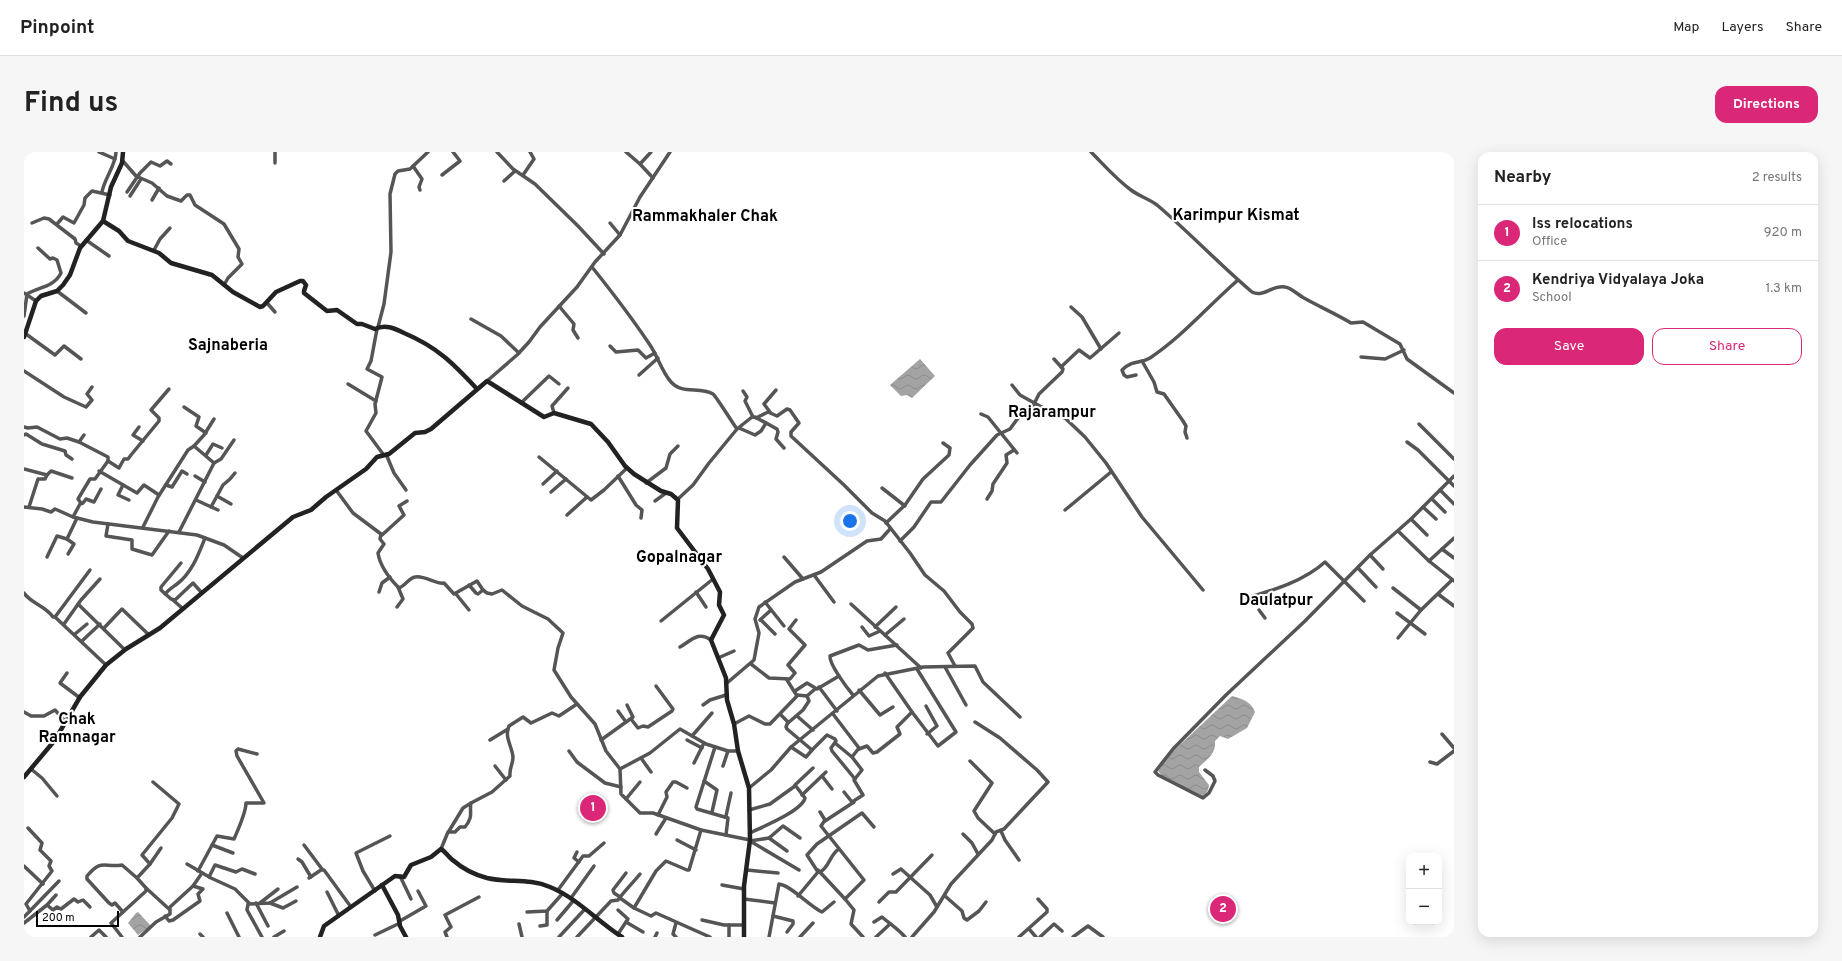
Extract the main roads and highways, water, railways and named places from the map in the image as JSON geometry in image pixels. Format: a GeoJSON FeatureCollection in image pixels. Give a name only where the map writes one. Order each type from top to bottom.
{"type":"FeatureCollection","features":[{"type":"Feature","properties":{"kind":"water"},"geometry":{"type":"Polygon","coordinates":[[[920,359],[935,376],[912,398],[907,395],[901,396],[890,385],[920,359]]]}},
{"type":"Feature","properties":{"kind":"water"},"geometry":{"type":"Polygon","coordinates":[[[1232,696],[1243,699],[1249,703],[1255,712],[1247,728],[1228,739],[1220,736],[1215,741],[1213,753],[1199,767],[1199,772],[1209,785],[1204,798],[1163,777],[1158,771],[1168,756],[1232,696]]]}},
{"type":"Feature","properties":{"kind":"water"},"geometry":{"type":"Polygon","coordinates":[[[138,912],[151,926],[138,935],[128,923],[138,912]]]}},
{"type":"Feature","properties":{"kind":"place","name":"Iss relocations"},"geometry":{"type":"Point","coordinates":[593,808]}},
{"type":"Feature","properties":{"kind":"place","name":"Kendriya Vidyalaya Joka"},"geometry":{"type":"Point","coordinates":[1223,909]}},
{"type":"Feature","properties":{"kind":"district","name":"Karimpur Kismat"},"geometry":{"type":"Point","coordinates":[1236,214]}},
{"type":"Feature","properties":{"kind":"district","name":"Rammakhaler Chak"},"geometry":{"type":"Point","coordinates":[705,215]}},
{"type":"Feature","properties":{"kind":"district","name":"Sajnaberia"},"geometry":{"type":"Point","coordinates":[228,344]}},
{"type":"Feature","properties":{"kind":"district","name":"Rajarampur"},"geometry":{"type":"Point","coordinates":[1052,411]}},
{"type":"Feature","properties":{"kind":"district","name":"Gopalnagar"},"geometry":{"type":"Point","coordinates":[679,556]}},
{"type":"Feature","properties":{"kind":"district","name":"Daulatpur"},"geometry":{"type":"Point","coordinates":[1276,599]}},
{"type":"Feature","properties":{"kind":"district","name":"Chak Ramnagar"},"geometry":{"type":"Point","coordinates":[77,727]}}]}
